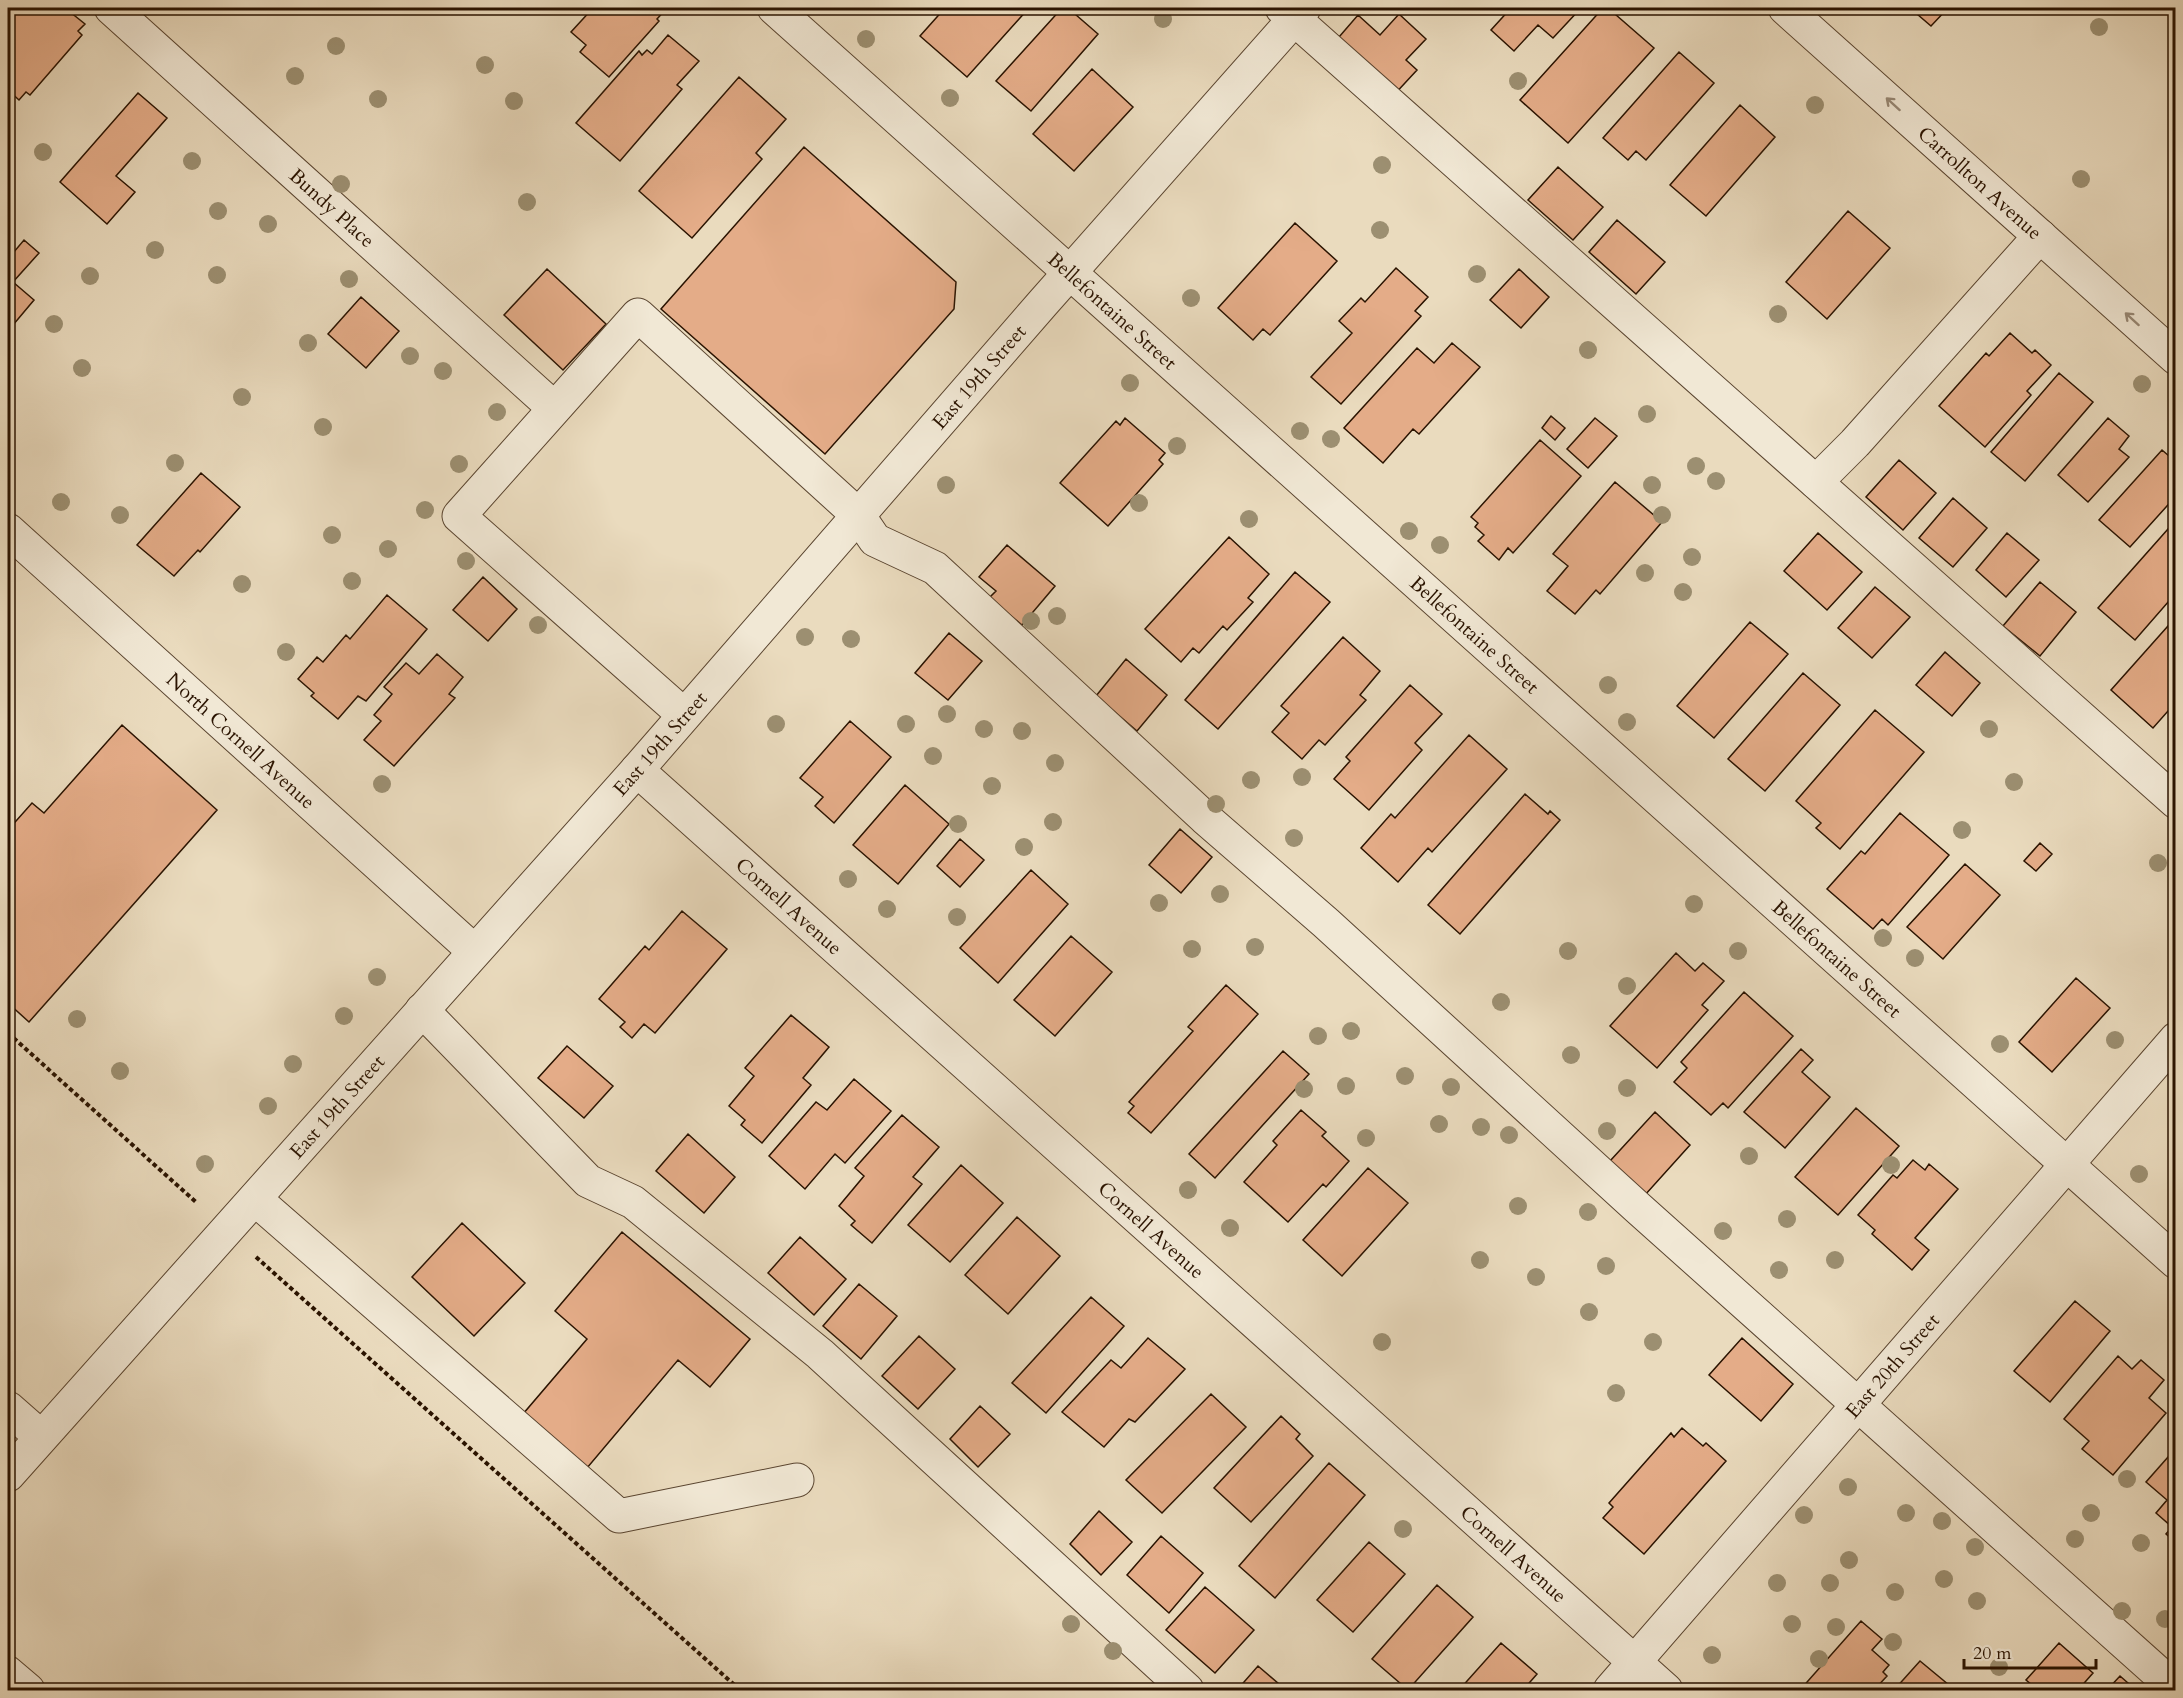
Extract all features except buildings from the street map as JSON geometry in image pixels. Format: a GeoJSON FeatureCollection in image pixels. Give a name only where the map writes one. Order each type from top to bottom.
{"type":"FeatureCollection","features":[{"type":"Feature","properties":{"kind":"street","name":"Bundy Place"},"geometry":{"type":"LineString","coordinates":[[111,8],[554,408]]}},
{"type":"Feature","properties":{"kind":"street","name":"Bellefontaine Street"},"geometry":{"type":"LineString","coordinates":[[774,8],[2175,1262]]}},
{"type":"Feature","properties":{"kind":"street","name":"Carrollton Avenue"},"geometry":{"type":"LineString","coordinates":[[1785,8],[2175,358]]}},
{"type":"Feature","properties":{"kind":"street"},"geometry":{"type":"LineString","coordinates":[[1293,11],[1816,483],[2175,802]]}},
{"type":"Feature","properties":{"kind":"street","name":"East 19th Street"},"geometry":{"type":"LineString","coordinates":[[8,1475],[636,770],[1070,273],[1293,11]]}},
{"type":"Feature","properties":{"kind":"street"},"geometry":{"type":"LineString","coordinates":[[1816,483],[1863,434],[2040,236]]}},
{"type":"Feature","properties":{"kind":"street"},"geometry":{"type":"LineString","coordinates":[[684,715],[459,516],[638,315],[858,515],[875,540],[935,568],[1205,818],[1326,923],[1638,1208],[2175,1689]]}},
{"type":"Feature","properties":{"kind":"street","name":"North Cornell Avenue"},"geometry":{"type":"LineString","coordinates":[[8,530],[474,951]]}},
{"type":"Feature","properties":{"kind":"street","name":"Cornell Avenue"},"geometry":{"type":"LineString","coordinates":[[636,770],[1666,1690]]}},
{"type":"Feature","properties":{"kind":"street"},"geometry":{"type":"LineString","coordinates":[[422,1010],[588,1181],[633,1202],[820,1354],[1186,1690]]}},
{"type":"Feature","properties":{"kind":"street","name":"East 20th Street"},"geometry":{"type":"LineString","coordinates":[[1610,1690],[2175,1039]]}},
{"type":"Feature","properties":{"kind":"street"},"geometry":{"type":"LineString","coordinates":[[255,1199],[619,1516],[797,1480]]}},
{"type":"Feature","properties":{"kind":"street"},"geometry":{"type":"LineString","coordinates":[[8,1408],[41,1437]]}},
{"type":"Feature","properties":{"kind":"street"},"geometry":{"type":"LineString","coordinates":[[8,1672],[28,1690]]}},
{"type":"Feature","properties":{"kind":"path"},"geometry":{"type":"LineString","coordinates":[[8,1033],[202,1208]]}},
{"type":"Feature","properties":{"kind":"path"},"geometry":{"type":"LineString","coordinates":[[252,1253],[740,1690]]}}]}
